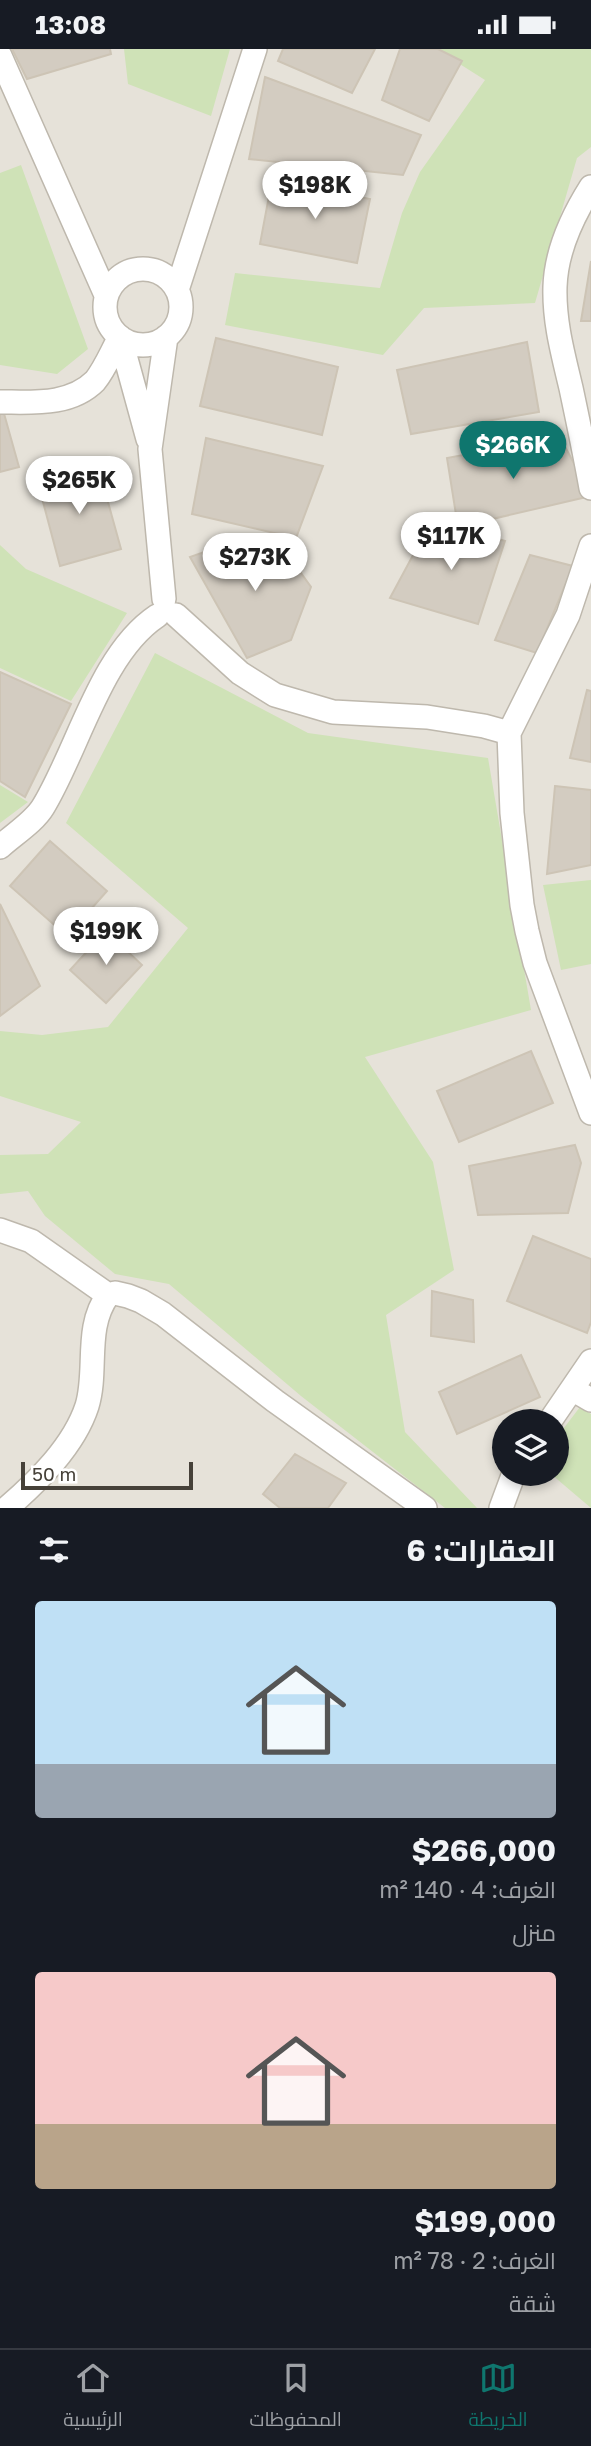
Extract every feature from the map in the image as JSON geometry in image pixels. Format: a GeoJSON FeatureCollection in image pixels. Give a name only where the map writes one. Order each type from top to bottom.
{"type":"FeatureCollection","features":[{"type":"Feature","properties":{"kind":"street"},"geometry":{"type":"LineString","coordinates":[[177,290],[255,49]]}},
{"type":"Feature","properties":{"kind":"street"},"geometry":{"type":"LineString","coordinates":[[0,56],[106,295],[107,318],[111,329],[130,343],[155,343],[166,337],[180,316],[181,302],[177,290],[158,272],[146,269],[133,271],[122,276],[106,295]]}},
{"type":"Feature","properties":{"kind":"street"},"geometry":{"type":"LineString","coordinates":[[591,187],[578,208],[562,247],[555,285],[556,323],[591,488]]}},
{"type":"Feature","properties":{"kind":"street"},"geometry":{"type":"LineString","coordinates":[[0,403],[43,402],[76,395],[96,379],[120,337]]}},
{"type":"Feature","properties":{"kind":"street"},"geometry":{"type":"LineString","coordinates":[[120,337],[150,449],[166,610],[240,673],[275,695],[333,712],[427,717],[509,733]]}},
{"type":"Feature","properties":{"kind":"street"},"geometry":{"type":"LineString","coordinates":[[150,449],[166,337]]}},
{"type":"Feature","properties":{"kind":"street"},"geometry":{"type":"LineString","coordinates":[[591,547],[568,615],[509,733],[512,813],[527,931],[535,963],[591,1113]]}},
{"type":"Feature","properties":{"kind":"street"},"geometry":{"type":"LineString","coordinates":[[0,847],[42,810],[104,681],[143,626],[166,610]]}},
{"type":"Feature","properties":{"kind":"street"},"geometry":{"type":"LineString","coordinates":[[0,1230],[31,1241],[108,1295]]}},
{"type":"Feature","properties":{"kind":"street"},"geometry":{"type":"LineString","coordinates":[[7,1508],[26,1492],[77,1429],[87,1406],[97,1317],[108,1295],[115,1293],[141,1301],[163,1314],[275,1401],[425,1508]]}},
{"type":"Feature","properties":{"kind":"street"},"geometry":{"type":"LineString","coordinates":[[564,1409],[582,1394],[591,1361]]}},
{"type":"Feature","properties":{"kind":"street"},"geometry":{"type":"LineString","coordinates":[[501,1508],[509,1486]]}},
{"type":"Feature","properties":{"kind":"shaded area"},"geometry":{"type":"Polygon","coordinates":[[[0,49],[591,49],[591,1508],[0,1508],[0,49]]]}},
{"type":"Feature","properties":{"kind":"green space"},"geometry":{"type":"Polygon","coordinates":[[[124,49],[230,49],[211,116],[128,84],[124,49]]]}},
{"type":"Feature","properties":{"kind":"green space"},"geometry":{"type":"Polygon","coordinates":[[[436,49],[591,49],[591,147],[577,158],[535,303],[424,308],[383,355],[225,325],[235,273],[380,288],[402,213],[420,172],[485,80],[436,49]]]}},
{"type":"Feature","properties":{"kind":"green space"},"geometry":{"type":"Polygon","coordinates":[[[21,165],[88,349],[57,374],[0,365],[0,173],[21,165]]]}},
{"type":"Feature","properties":{"kind":"green space"},"geometry":{"type":"Polygon","coordinates":[[[0,545],[26,569],[127,613],[71,701],[0,668],[0,545]]]}},
{"type":"Feature","properties":{"kind":"green space"},"geometry":{"type":"Polygon","coordinates":[[[155,653],[308,733],[488,758],[531,1010],[365,1057],[433,1162],[454,1270],[386,1315],[405,1432],[477,1508],[445,1508],[301,1396],[169,1284],[115,1274],[45,1216],[28,1191],[0,1194],[0,1155],[48,1154],[81,1122],[0,1096],[0,1031],[42,1035],[108,1027],[188,928],[66,823],[155,653]]]}},
{"type":"Feature","properties":{"kind":"green space"},"geometry":{"type":"Polygon","coordinates":[[[0,785],[28,802],[0,823],[0,785]]]}},
{"type":"Feature","properties":{"kind":"green space"},"geometry":{"type":"Polygon","coordinates":[[[591,880],[591,964],[561,970],[543,885],[591,880]]]}},
{"type":"Feature","properties":{"kind":"green space"},"geometry":{"type":"Polygon","coordinates":[[[580,1407],[591,1414],[591,1508],[565,1486],[569,1486],[569,1421],[580,1407]]]}},
{"type":"Feature","properties":{"kind":"building"},"geometry":{"type":"Polygon","coordinates":[[[12,49],[110,49],[111,54],[27,79],[12,49]]]}},
{"type":"Feature","properties":{"kind":"building"},"geometry":{"type":"Polygon","coordinates":[[[283,49],[375,49],[352,93],[278,61],[283,49]]]}},
{"type":"Feature","properties":{"kind":"building"},"geometry":{"type":"Polygon","coordinates":[[[400,49],[438,49],[462,61],[429,121],[382,100],[400,49]]]}},
{"type":"Feature","properties":{"kind":"building"},"geometry":{"type":"Polygon","coordinates":[[[265,77],[421,135],[403,175],[249,159],[265,77]]]}},
{"type":"Feature","properties":{"kind":"building"},"geometry":{"type":"Polygon","coordinates":[[[272,180],[370,199],[357,263],[260,244],[272,180]]]}},
{"type":"Feature","properties":{"kind":"building"},"geometry":{"type":"Polygon","coordinates":[[[591,261],[591,321],[581,321],[591,261]]]}},
{"type":"Feature","properties":{"kind":"building"},"geometry":{"type":"Polygon","coordinates":[[[216,338],[338,367],[322,435],[200,406],[216,338]]]}},
{"type":"Feature","properties":{"kind":"building"},"geometry":{"type":"Polygon","coordinates":[[[527,342],[539,412],[411,434],[397,370],[527,342]]]}},
{"type":"Feature","properties":{"kind":"building"},"geometry":{"type":"Polygon","coordinates":[[[3,410],[19,467],[0,472],[0,411],[3,410]]]}},
{"type":"Feature","properties":{"kind":"building"},"geometry":{"type":"Polygon","coordinates":[[[560,437],[591,496],[458,527],[447,458],[560,437]]]}},
{"type":"Feature","properties":{"kind":"building"},"geometry":{"type":"Polygon","coordinates":[[[206,438],[323,466],[296,538],[192,514],[206,438]]]}},
{"type":"Feature","properties":{"kind":"building"},"geometry":{"type":"Polygon","coordinates":[[[98,466],[121,549],[60,566],[38,483],[98,466]]]}},
{"type":"Feature","properties":{"kind":"building"},"geometry":{"type":"Polygon","coordinates":[[[432,520],[505,541],[478,624],[390,598],[432,520]]]}},
{"type":"Feature","properties":{"kind":"building"},"geometry":{"type":"Polygon","coordinates":[[[238,540],[288,555],[311,587],[291,640],[247,658],[190,557],[238,540]]]}},
{"type":"Feature","properties":{"kind":"building"},"geometry":{"type":"Polygon","coordinates":[[[530,555],[573,566],[537,653],[495,640],[530,555]]]}},
{"type":"Feature","properties":{"kind":"building"},"geometry":{"type":"Polygon","coordinates":[[[0,672],[71,704],[25,797],[0,781],[0,672]]]}},
{"type":"Feature","properties":{"kind":"building"},"geometry":{"type":"Polygon","coordinates":[[[587,690],[591,691],[591,762],[570,758],[587,690]]]}},
{"type":"Feature","properties":{"kind":"building"},"geometry":{"type":"Polygon","coordinates":[[[555,786],[591,790],[591,865],[547,874],[555,786]]]}},
{"type":"Feature","properties":{"kind":"building"},"geometry":{"type":"Polygon","coordinates":[[[50,841],[107,891],[67,936],[10,886],[50,841]]]}},
{"type":"Feature","properties":{"kind":"building"},"geometry":{"type":"Polygon","coordinates":[[[0,904],[40,986],[0,1016],[0,904]]]}},
{"type":"Feature","properties":{"kind":"building"},"geometry":{"type":"Polygon","coordinates":[[[106,931],[142,965],[106,1003],[70,970],[106,931]]]}},
{"type":"Feature","properties":{"kind":"building"},"geometry":{"type":"Polygon","coordinates":[[[531,1051],[553,1103],[459,1142],[437,1091],[531,1051]]]}},
{"type":"Feature","properties":{"kind":"building"},"geometry":{"type":"Polygon","coordinates":[[[575,1145],[581,1163],[568,1213],[478,1215],[469,1166],[575,1145]]]}},
{"type":"Feature","properties":{"kind":"building"},"geometry":{"type":"Polygon","coordinates":[[[533,1236],[591,1259],[591,1322],[587,1333],[507,1301],[533,1236]]]}},
{"type":"Feature","properties":{"kind":"building"},"geometry":{"type":"Polygon","coordinates":[[[432,1291],[473,1300],[474,1342],[431,1336],[432,1291]]]}},
{"type":"Feature","properties":{"kind":"building"},"geometry":{"type":"Polygon","coordinates":[[[521,1355],[540,1397],[513,1409],[492,1409],[492,1418],[457,1434],[439,1392],[521,1355]]]}},
{"type":"Feature","properties":{"kind":"building"},"geometry":{"type":"Polygon","coordinates":[[[295,1454],[346,1483],[328,1508],[280,1508],[263,1494],[295,1454]]]}}]}
